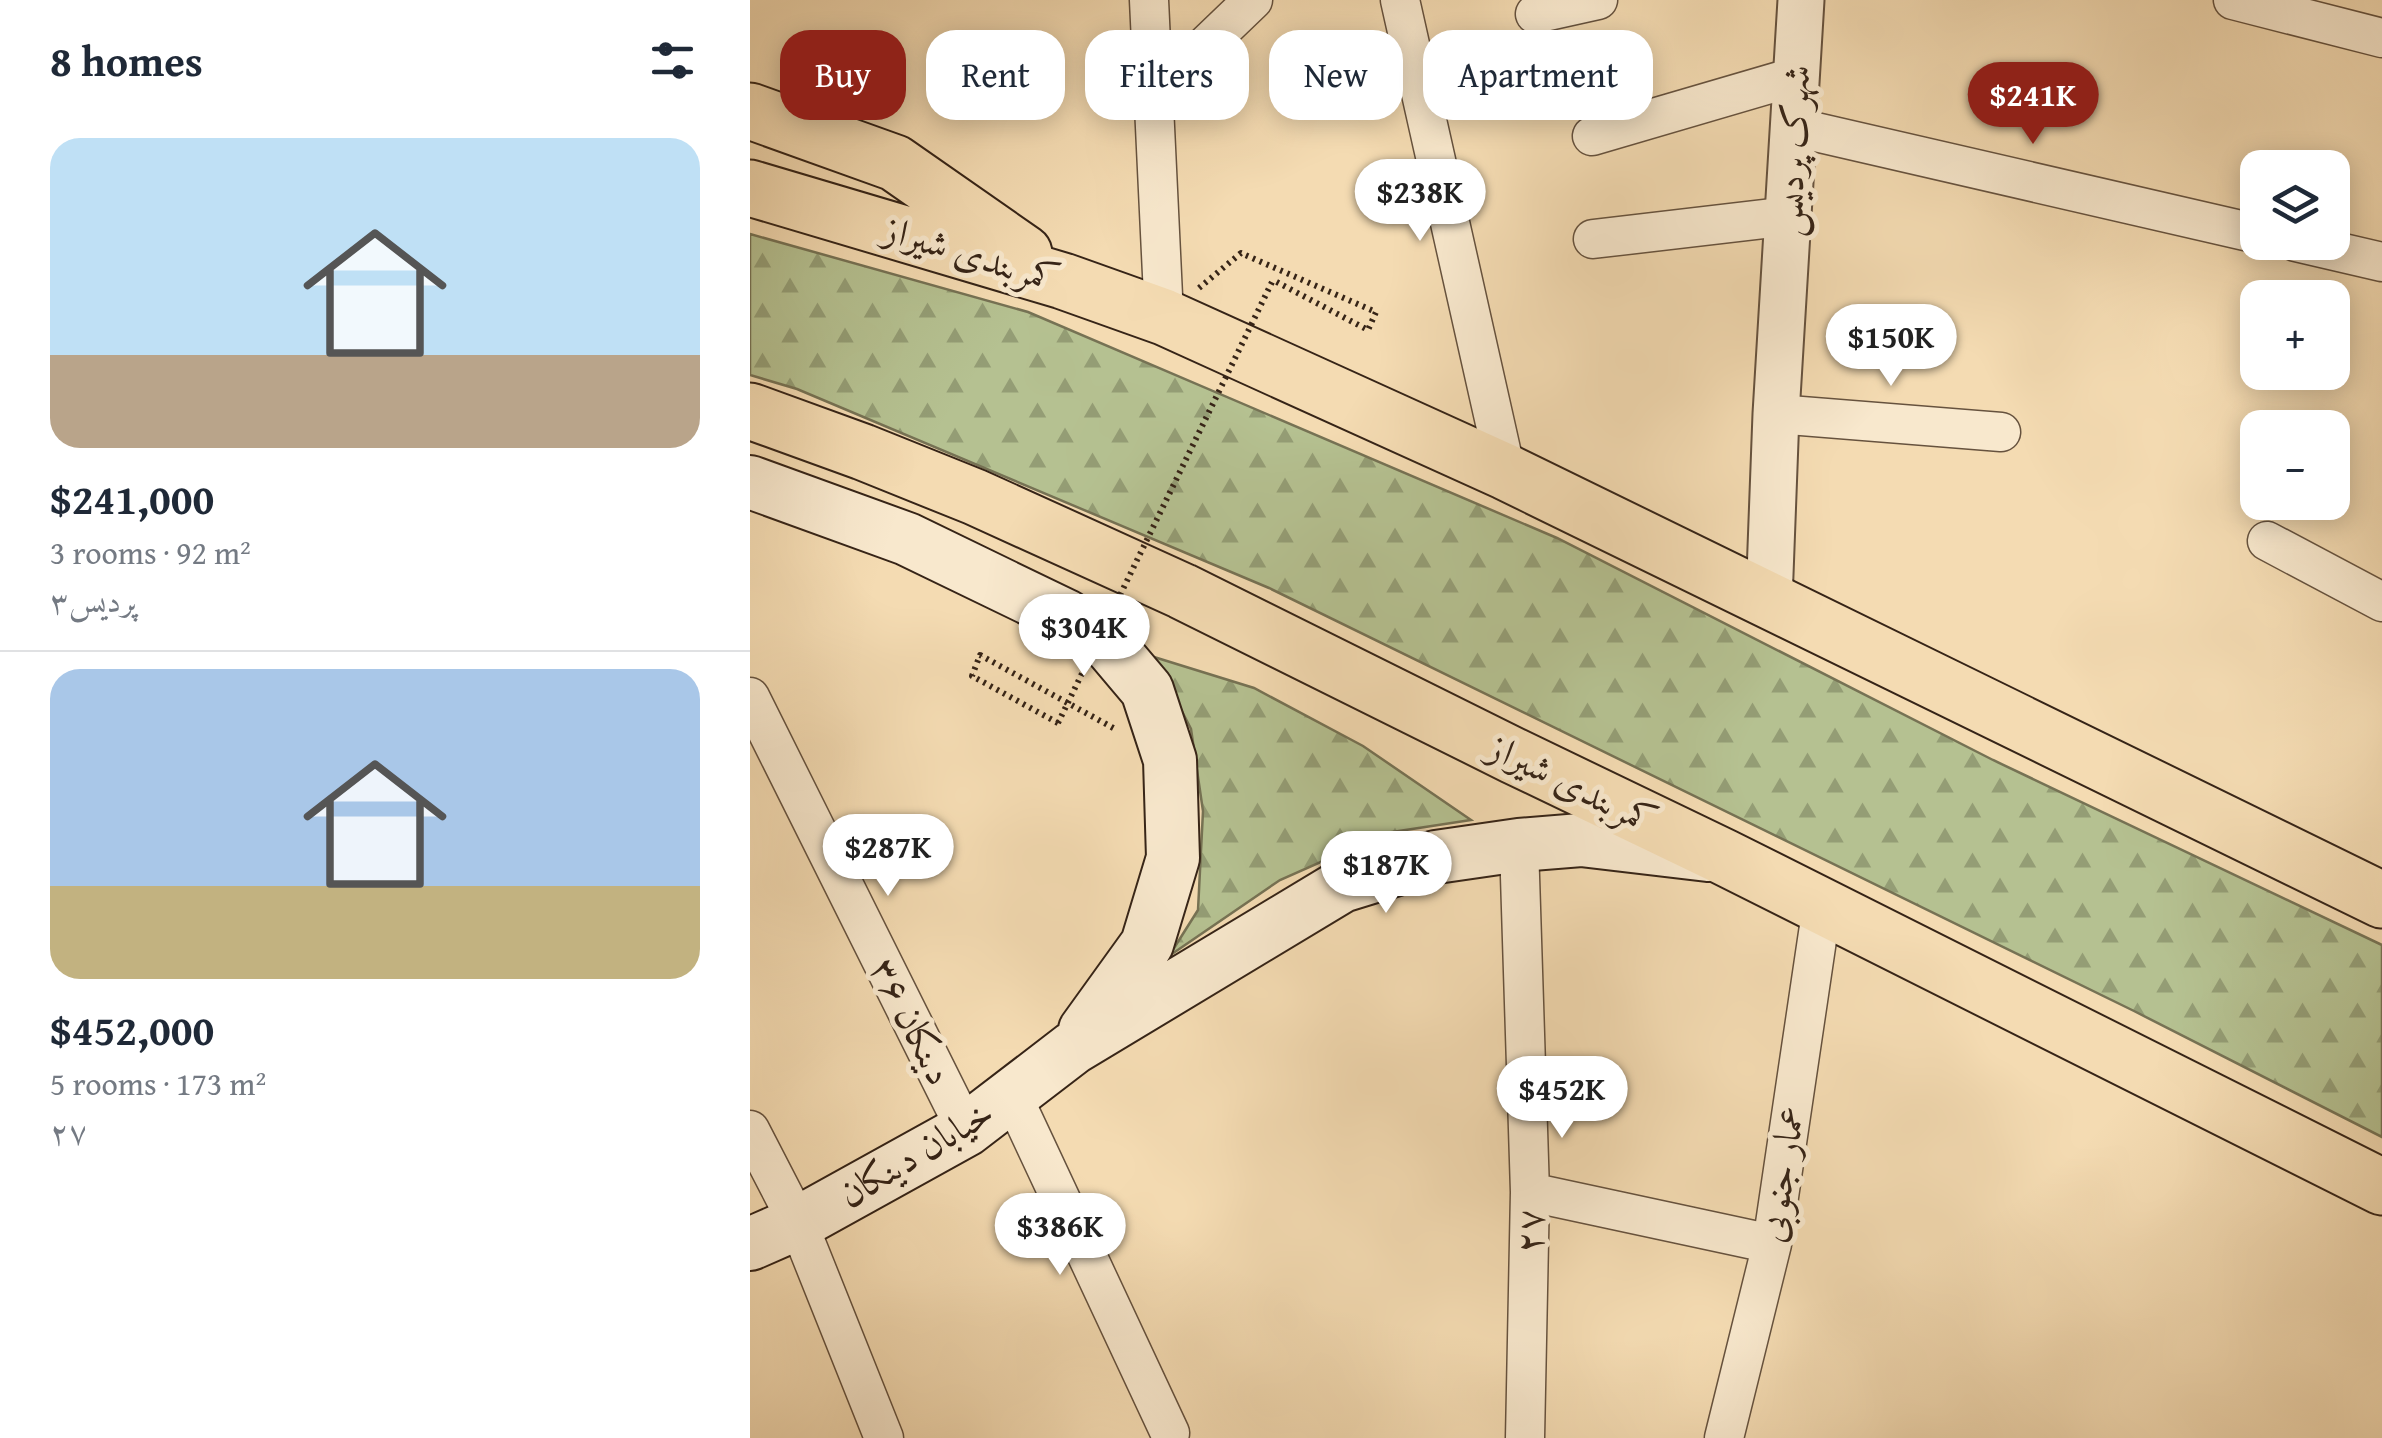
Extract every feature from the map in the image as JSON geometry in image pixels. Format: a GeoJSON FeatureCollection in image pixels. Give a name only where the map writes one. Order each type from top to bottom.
{"type":"FeatureCollection","features":[{"type":"Feature","properties":{"kind":"highway"},"geometry":{"type":"LineString","coordinates":[[750,111],[895,163],[1063,280]]}},
{"type":"Feature","properties":{"kind":"highway","name":"کمربندی شیراز"},"geometry":{"type":"LineString","coordinates":[[750,188],[1063,280],[1164,317],[1506,472],[2382,900]]}},
{"type":"Feature","properties":{"kind":"highway","name":"کمربندی شیراز"},"geometry":{"type":"LineString","coordinates":[[750,412],[975,497],[1182,591],[1724,857],[2382,1188]]}},
{"type":"Feature","properties":{"kind":"main road"},"geometry":{"type":"LineString","coordinates":[[750,482],[907,539],[1066,616],[1109,644],[1147,690],[1170,760],[1173,858],[1147,944],[1073,1048]]}},
{"type":"Feature","properties":{"kind":"main road"},"geometry":{"type":"LineString","coordinates":[[1073,1048],[1342,886],[1436,857],[1519,844],[1581,840],[1724,857]]}},
{"type":"Feature","properties":{"kind":"main road","name":"خیابان دینکان"},"geometry":{"type":"LineString","coordinates":[[750,1244],[966,1130],[1073,1048]]}},
{"type":"Feature","properties":{"kind":"street"},"geometry":{"type":"LineString","coordinates":[[1149,0],[1151,30]]}},
{"type":"Feature","properties":{"kind":"street"},"geometry":{"type":"LineString","coordinates":[[1222,30],[1253,0]]}},
{"type":"Feature","properties":{"kind":"street"},"geometry":{"type":"LineString","coordinates":[[1400,0],[1506,472]]}},
{"type":"Feature","properties":{"kind":"street"},"geometry":{"type":"LineString","coordinates":[[1535,14],[1598,0]]}},
{"type":"Feature","properties":{"kind":"street","name":"شهرک پردیس"},"geometry":{"type":"LineString","coordinates":[[1769,600],[1801,0]]}},
{"type":"Feature","properties":{"kind":"street"},"geometry":{"type":"LineString","coordinates":[[2234,0],[2382,38]]}},
{"type":"Feature","properties":{"kind":"street"},"geometry":{"type":"LineString","coordinates":[[1592,136],[1797,76]]}},
{"type":"Feature","properties":{"kind":"street"},"geometry":{"type":"LineString","coordinates":[[1155,120],[1164,317]]}},
{"type":"Feature","properties":{"kind":"street"},"geometry":{"type":"LineString","coordinates":[[1794,126],[2240,230]]}},
{"type":"Feature","properties":{"kind":"street"},"geometry":{"type":"LineString","coordinates":[[1593,240],[1788,216]]}},
{"type":"Feature","properties":{"kind":"street"},"geometry":{"type":"LineString","coordinates":[[2350,255],[2382,262]]}},
{"type":"Feature","properties":{"kind":"street"},"geometry":{"type":"LineString","coordinates":[[1776,414],[2000,432]]}},
{"type":"Feature","properties":{"kind":"street"},"geometry":{"type":"LineString","coordinates":[[2267,541],[2382,602]]}},
{"type":"Feature","properties":{"kind":"street","name":"۳۶ دینکان"},"geometry":{"type":"LineString","coordinates":[[750,697],[966,1130]]}},
{"type":"Feature","properties":{"kind":"street","name":"۲۷"},"geometry":{"type":"LineString","coordinates":[[1519,844],[1530,1192],[1526,1438]]}},
{"type":"Feature","properties":{"kind":"street","name":"عمار جنوبی"},"geometry":{"type":"LineString","coordinates":[[1724,1438],[1772,1244],[1822,906]]}},
{"type":"Feature","properties":{"kind":"street"},"geometry":{"type":"LineString","coordinates":[[1012,1095],[1170,1432]]}},
{"type":"Feature","properties":{"kind":"street"},"geometry":{"type":"LineString","coordinates":[[750,1130],[798,1222],[884,1438]]}},
{"type":"Feature","properties":{"kind":"street"},"geometry":{"type":"LineString","coordinates":[[1530,1192],[1772,1244]]}},
{"type":"Feature","properties":{"kind":"path"},"geometry":{"type":"LineString","coordinates":[[1164,317],[1241,253],[1376,312],[1368,330],[1273,280],[1058,723],[972,676],[980,654],[1170,760]]}},
{"type":"Feature","properties":{"kind":"green space"},"geometry":{"type":"Polygon","coordinates":[[[750,234],[1028,312],[1557,538],[1993,760],[2382,945],[2382,1137],[2134,1011],[1269,588],[797,389],[750,375],[750,234]]]}},
{"type":"Feature","properties":{"kind":"green space"},"geometry":{"type":"Polygon","coordinates":[[[1154,657],[1254,688],[1363,746],[1471,820],[1386,833],[1280,880],[1169,956],[1198,910],[1203,811],[1191,729],[1154,657]]]}}]}
